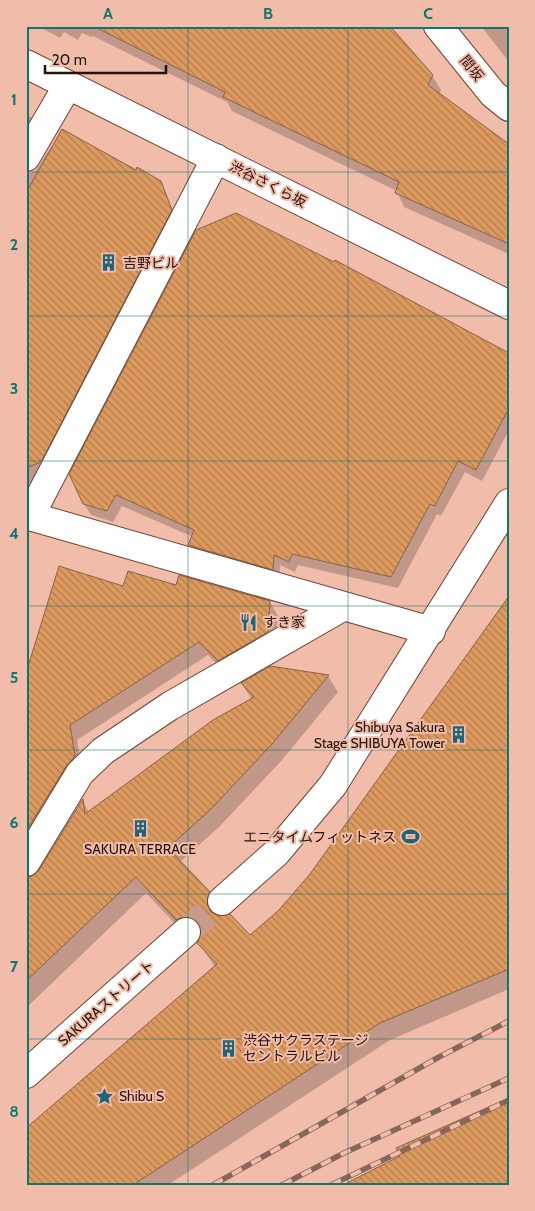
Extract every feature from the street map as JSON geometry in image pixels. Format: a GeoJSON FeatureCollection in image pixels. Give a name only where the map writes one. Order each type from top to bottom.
{"type":"FeatureCollection","features":[{"type":"Feature","properties":{"kind":"street","name":"間坂"},"geometry":{"type":"LineString","coordinates":[[438,26],[493,94],[509,107]]}},
{"type":"Feature","properties":{"kind":"street","name":"渋谷さくら坂"},"geometry":{"type":"LineString","coordinates":[[26,64],[509,305]]}},
{"type":"Feature","properties":{"kind":"street"},"geometry":{"type":"LineString","coordinates":[[26,157],[68,84]]}},
{"type":"Feature","properties":{"kind":"street"},"geometry":{"type":"LineString","coordinates":[[216,158],[28,515],[431,631]]}},
{"type":"Feature","properties":{"kind":"street"},"geometry":{"type":"LineString","coordinates":[[222,901],[276,853],[333,785],[431,631],[509,503]]}},
{"type":"Feature","properties":{"kind":"street"},"geometry":{"type":"LineString","coordinates":[[26,862],[80,773],[102,751],[170,706],[344,606]]}},
{"type":"Feature","properties":{"kind":"street","name":"SAKURAストリート"},"geometry":{"type":"LineString","coordinates":[[26,1074],[186,932]]}},
{"type":"Feature","properties":{"kind":"building"},"geometry":{"type":"Polygon","coordinates":[[[93,26],[390,26],[433,75],[428,85],[509,144],[509,244],[395,193],[399,182],[223,97],[225,92],[93,26]]]}},
{"type":"Feature","properties":{"kind":"building"},"geometry":{"type":"Polygon","coordinates":[[[62,129],[136,170],[137,167],[161,181],[172,210],[41,462],[26,468],[26,193],[62,129]]]}},
{"type":"Feature","properties":{"kind":"building"},"geometry":{"type":"Polygon","coordinates":[[[236,213],[334,262],[335,260],[509,353],[509,408],[476,470],[458,461],[435,506],[430,504],[391,577],[292,554],[289,562],[274,555],[273,570],[188,545],[194,530],[116,495],[107,511],[83,504],[69,474],[196,230],[236,213]]]}},
{"type":"Feature","properties":{"kind":"building"},"geometry":{"type":"Polygon","coordinates":[[[59,566],[123,586],[128,571],[176,585],[179,575],[270,601],[268,632],[218,661],[199,642],[70,725],[75,756],[67,765],[26,831],[26,673],[59,566]]]}},
{"type":"Feature","properties":{"kind":"building"},"geometry":{"type":"Polygon","coordinates":[[[509,596],[509,969],[380,1023],[133,1185],[26,1185],[26,1128],[217,964],[197,943],[201,929],[197,921],[191,917],[183,917],[176,920],[136,877],[26,981],[26,878],[34,875],[39,870],[83,799],[85,814],[213,720],[254,697],[241,683],[270,666],[329,675],[273,743],[210,810],[168,848],[210,892],[207,904],[211,912],[218,916],[230,914],[250,935],[278,911],[310,874],[509,596]]]}},
{"type":"Feature","properties":{"kind":"building"},"geometry":{"type":"Polygon","coordinates":[[[509,1098],[509,1185],[343,1185],[400,1156],[396,1148],[509,1098]]]}},
{"type":"Feature","properties":{"kind":"tunnel"},"geometry":{"type":"LineString","coordinates":[[186,932],[222,901]]}},
{"type":"Feature","properties":{"kind":"railway"},"geometry":{"type":"LineString","coordinates":[[213,1185],[439,1057],[509,1021]]}},
{"type":"Feature","properties":{"kind":"railway"},"geometry":{"type":"LineString","coordinates":[[282,1185],[344,1153],[509,1078]]}},
{"type":"Feature","properties":{"kind":"railway"},"geometry":{"type":"LineString","coordinates":[[331,1185],[509,1100]]}},
{"type":"Feature","properties":{"kind":"place","name":"吉野ビル"},"geometry":{"type":"Point","coordinates":[109,263]}},
{"type":"Feature","properties":{"kind":"place","name":"すき家"},"geometry":{"type":"Point","coordinates":[249,622]}},
{"type":"Feature","properties":{"kind":"place","name":"Shibuya Sakura Stage SHIBUYA Tower"},"geometry":{"type":"Point","coordinates":[459,735]}},
{"type":"Feature","properties":{"kind":"place","name":"SAKURA TERRACE"},"geometry":{"type":"Point","coordinates":[140,829]}},
{"type":"Feature","properties":{"kind":"place","name":"エニタイムフィットネス"},"geometry":{"type":"Point","coordinates":[410,837]}},
{"type":"Feature","properties":{"kind":"place","name":"渋谷サクラステージ セントラルビル"},"geometry":{"type":"Point","coordinates":[229,1048]}},
{"type":"Feature","properties":{"kind":"place","name":"Shibu S"},"geometry":{"type":"Point","coordinates":[105,1096]}}]}
